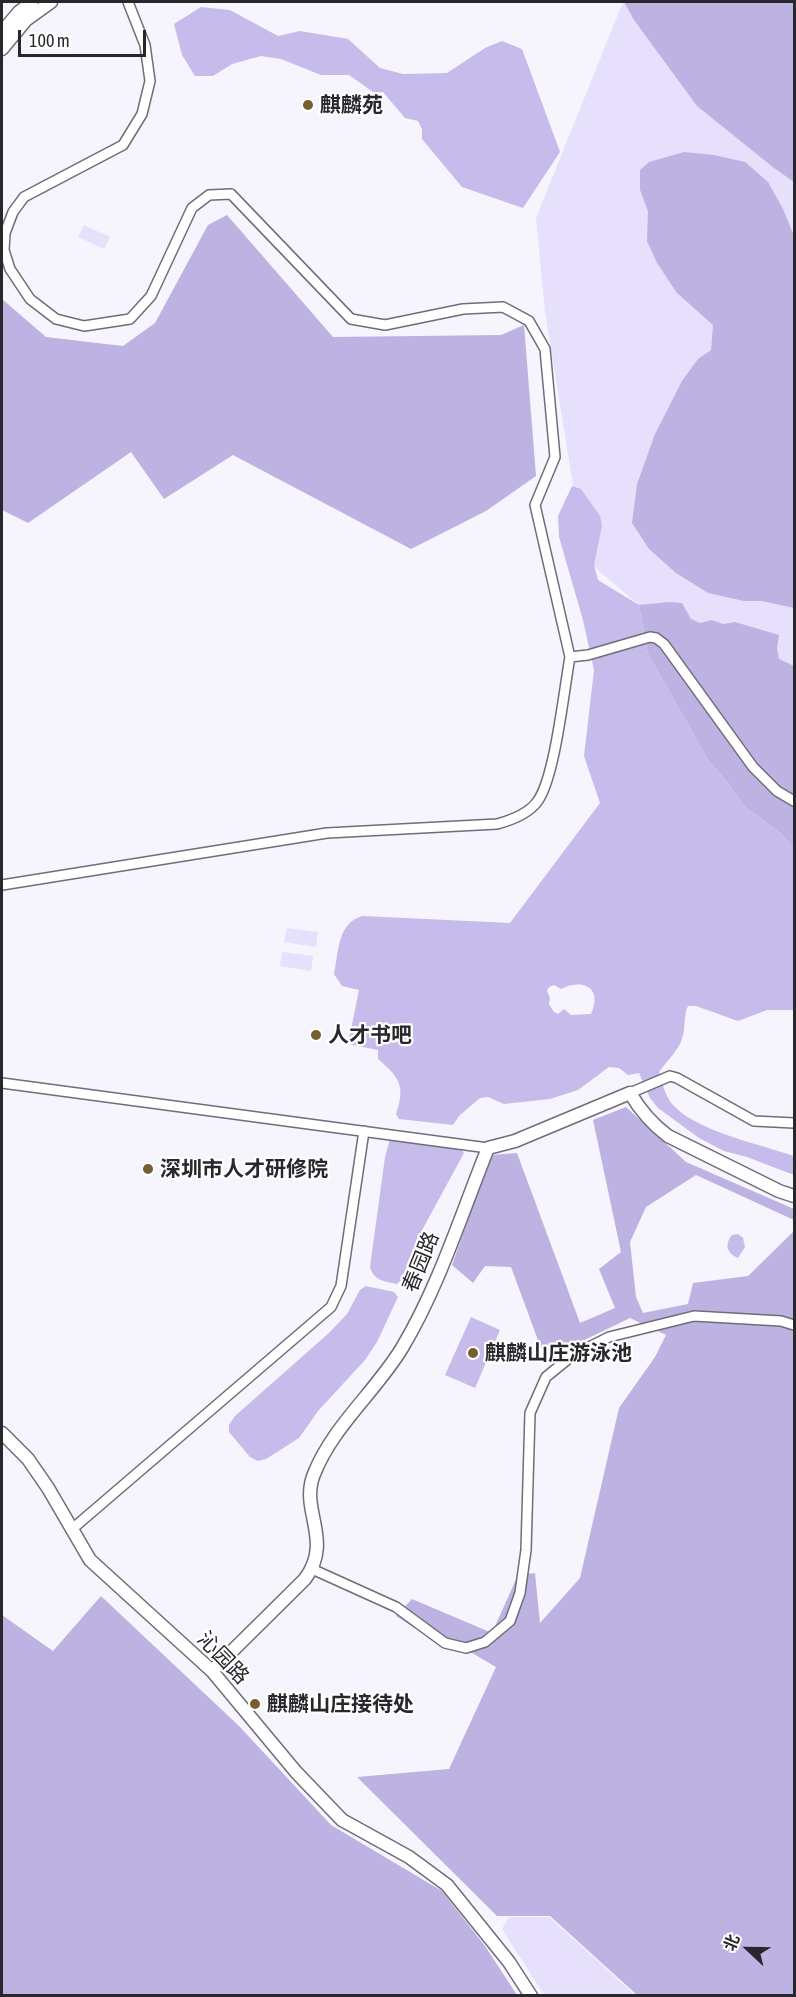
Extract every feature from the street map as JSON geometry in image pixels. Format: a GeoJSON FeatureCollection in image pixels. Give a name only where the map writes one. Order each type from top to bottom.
{"type":"FeatureCollection","features":[{"type":"Feature","properties":{"kind":"street"},"geometry":{"type":"LineString","coordinates":[[2,32],[19,12],[32,2]]}},
{"type":"Feature","properties":{"kind":"street"},"geometry":{"type":"LineString","coordinates":[[2,49],[26,20],[51,2]]}},
{"type":"Feature","properties":{"kind":"street"},"geometry":{"type":"LineString","coordinates":[[2,885],[327,832],[497,824],[517,818],[537,802],[545,783],[551,764],[570,657],[535,505],[555,457],[545,349],[529,321],[502,307],[463,309],[385,325],[351,319],[231,195],[209,195],[192,208],[151,296],[130,319],[84,326],[56,319],[30,299],[10,269],[4,250],[5,233],[13,212],[24,197],[123,145],[142,114],[150,81],[145,45],[128,2]]}},
{"type":"Feature","properties":{"kind":"street"},"geometry":{"type":"LineString","coordinates":[[570,657],[588,655],[650,637],[664,644],[753,767],[777,791],[795,801]]}},
{"type":"Feature","properties":{"kind":"street"},"geometry":{"type":"LineString","coordinates":[[2,1083],[488,1148],[515,1141],[670,1076],[754,1121],[795,1123]]}},
{"type":"Feature","properties":{"kind":"street"},"geometry":{"type":"LineString","coordinates":[[630,1093],[637,1106],[655,1126],[668,1136],[779,1191],[795,1196]]}},
{"type":"Feature","properties":{"kind":"street"},"geometry":{"type":"LineString","coordinates":[[71,1530],[331,1307],[341,1286],[364,1131]]}},
{"type":"Feature","properties":{"kind":"street","name":"春园路"},"geometry":{"type":"LineString","coordinates":[[312,1569],[318,1550],[310,1489],[312,1477],[325,1451],[401,1350],[425,1306],[488,1148]]}},
{"type":"Feature","properties":{"kind":"street"},"geometry":{"type":"LineString","coordinates":[[212,1671],[305,1579],[312,1569],[396,1607],[445,1643],[466,1648],[485,1642],[510,1621],[520,1593],[526,1550],[530,1413],[546,1377],[573,1355],[609,1336],[694,1316],[781,1321],[795,1325]]}},
{"type":"Feature","properties":{"kind":"street","name":"沁园路"},"geometry":{"type":"LineString","coordinates":[[2,1433],[28,1459],[48,1488],[90,1560],[212,1671],[296,1773],[342,1820],[409,1857],[447,1886],[509,1962],[531,1995]]}},
{"type":"Feature","properties":{"kind":"shaded area"},"geometry":{"type":"Polygon","coordinates":[[[623,2],[794,2],[794,784],[639,605],[585,559],[545,312],[536,218],[623,2]]]}},
{"type":"Feature","properties":{"kind":"shaded area"},"geometry":{"type":"Polygon","coordinates":[[[624,2],[794,2],[794,182],[697,106],[634,20],[624,2]]]}},
{"type":"Feature","properties":{"kind":"shaded area"},"geometry":{"type":"Polygon","coordinates":[[[201,7],[230,10],[278,36],[300,31],[348,39],[380,68],[403,74],[447,73],[485,48],[502,41],[522,49],[560,152],[523,208],[462,187],[422,139],[422,129],[418,121],[405,118],[383,92],[373,92],[349,75],[321,75],[281,59],[261,56],[232,64],[213,76],[195,76],[182,55],[174,24],[201,7]]]}},
{"type":"Feature","properties":{"kind":"shaded area"},"geometry":{"type":"Polygon","coordinates":[[[684,152],[714,155],[745,162],[768,182],[783,209],[794,236],[794,608],[708,593],[676,573],[649,549],[632,523],[637,484],[655,434],[682,381],[698,359],[711,350],[713,325],[677,293],[657,263],[647,241],[648,211],[640,190],[640,170],[649,162],[684,152]]]}},
{"type":"Feature","properties":{"kind":"shaded area"},"geometry":{"type":"Polygon","coordinates":[[[227,215],[333,337],[501,335],[524,325],[536,476],[486,511],[411,549],[233,455],[164,499],[131,452],[28,523],[2,510],[2,299],[46,337],[123,346],[155,323],[208,225],[227,215]]]}},
{"type":"Feature","properties":{"kind":"shaded area"},"geometry":{"type":"Polygon","coordinates":[[[84,225],[110,237],[104,249],[78,237],[84,225]]]}},
{"type":"Feature","properties":{"kind":"shaded area"},"geometry":{"type":"Polygon","coordinates":[[[572,486],[581,489],[600,516],[602,526],[594,565],[598,580],[639,605],[648,654],[708,760],[745,807],[781,834],[794,848],[794,1010],[767,1010],[738,1021],[696,1006],[688,1006],[680,1043],[659,1072],[668,1099],[684,1115],[714,1130],[794,1156],[794,1175],[724,1151],[699,1138],[658,1108],[650,1098],[639,1073],[628,1075],[619,1068],[609,1067],[578,1090],[550,1099],[504,1104],[488,1097],[480,1098],[459,1116],[453,1125],[399,1119],[396,1114],[400,1096],[399,1083],[391,1071],[378,1059],[378,1050],[348,1044],[359,990],[342,986],[334,974],[340,939],[348,925],[362,916],[510,923],[600,803],[584,756],[594,670],[583,620],[559,537],[558,516],[572,486]],[[554,985],[547,991],[550,998],[549,1004],[554,1012],[558,1014],[564,1009],[571,1015],[591,1014],[594,998],[589,988],[577,985],[561,989],[554,985]]]}},
{"type":"Feature","properties":{"kind":"shaded area"},"geometry":{"type":"Polygon","coordinates":[[[682,603],[691,619],[700,623],[712,620],[723,624],[735,622],[779,635],[777,648],[779,659],[794,666],[794,848],[781,834],[745,807],[708,760],[648,654],[639,605],[682,603]]]}},
{"type":"Feature","properties":{"kind":"shaded area"},"geometry":{"type":"Polygon","coordinates":[[[287,928],[318,932],[316,947],[284,942],[287,928]]]}},
{"type":"Feature","properties":{"kind":"shaded area"},"geometry":{"type":"Polygon","coordinates":[[[282,952],[313,956],[311,971],[280,966],[282,952]]]}},
{"type":"Feature","properties":{"kind":"shaded area"},"geometry":{"type":"Polygon","coordinates":[[[626,1107],[686,1162],[794,1209],[794,1220],[696,1175],[646,1207],[630,1242],[636,1297],[643,1313],[688,1304],[693,1283],[748,1276],[794,1231],[794,1995],[637,1995],[550,1916],[497,1916],[357,1777],[449,1769],[496,1667],[472,1653],[445,1648],[396,1616],[412,1599],[492,1633],[518,1575],[535,1573],[540,1623],[580,1578],[619,1408],[655,1357],[666,1335],[630,1318],[545,1359],[511,1267],[485,1266],[473,1283],[452,1265],[491,1155],[517,1153],[580,1323],[615,1308],[599,1269],[621,1252],[593,1120],[626,1107]]]}},
{"type":"Feature","properties":{"kind":"shaded area"},"geometry":{"type":"Polygon","coordinates":[[[390,1139],[455,1143],[464,1153],[421,1232],[410,1267],[397,1284],[377,1278],[370,1267],[385,1157],[390,1139]]]}},
{"type":"Feature","properties":{"kind":"shaded area"},"geometry":{"type":"Polygon","coordinates":[[[738,1234],[743,1238],[745,1247],[738,1258],[731,1254],[727,1245],[732,1235],[738,1234]]]}},
{"type":"Feature","properties":{"kind":"shaded area"},"geometry":{"type":"Polygon","coordinates":[[[366,1286],[394,1292],[398,1297],[377,1342],[365,1360],[318,1411],[299,1438],[266,1459],[258,1461],[250,1457],[229,1432],[229,1425],[235,1416],[330,1332],[347,1314],[360,1290],[366,1286]]]}},
{"type":"Feature","properties":{"kind":"shaded area","name":"麒麟山庄游泳池"},"geometry":{"type":"Polygon","coordinates":[[[471,1317],[500,1330],[475,1388],[445,1375],[471,1317]]]}},
{"type":"Feature","properties":{"kind":"shaded area"},"geometry":{"type":"Polygon","coordinates":[[[101,1596],[239,1726],[331,1825],[442,1891],[485,1946],[517,1995],[2,1995],[2,1615],[53,1651],[101,1596]]]}},
{"type":"Feature","properties":{"kind":"shaded area"},"geometry":{"type":"Polygon","coordinates":[[[509,1917],[549,1917],[635,1995],[544,1995],[502,1929],[509,1917]]]}},
{"type":"Feature","properties":{"kind":"place","name":"麒麟苑"},"geometry":{"type":"Point","coordinates":[308,105]}},
{"type":"Feature","properties":{"kind":"place","name":"人才书吧"},"geometry":{"type":"Point","coordinates":[316,1035]}},
{"type":"Feature","properties":{"kind":"place","name":"深圳市人才研修院"},"geometry":{"type":"Point","coordinates":[148,1169]}},
{"type":"Feature","properties":{"kind":"place","name":"麒麟山庄游泳池"},"geometry":{"type":"Point","coordinates":[473,1353]}},
{"type":"Feature","properties":{"kind":"place","name":"麒麟山庄接待处"},"geometry":{"type":"Point","coordinates":[255,1704]}}]}
